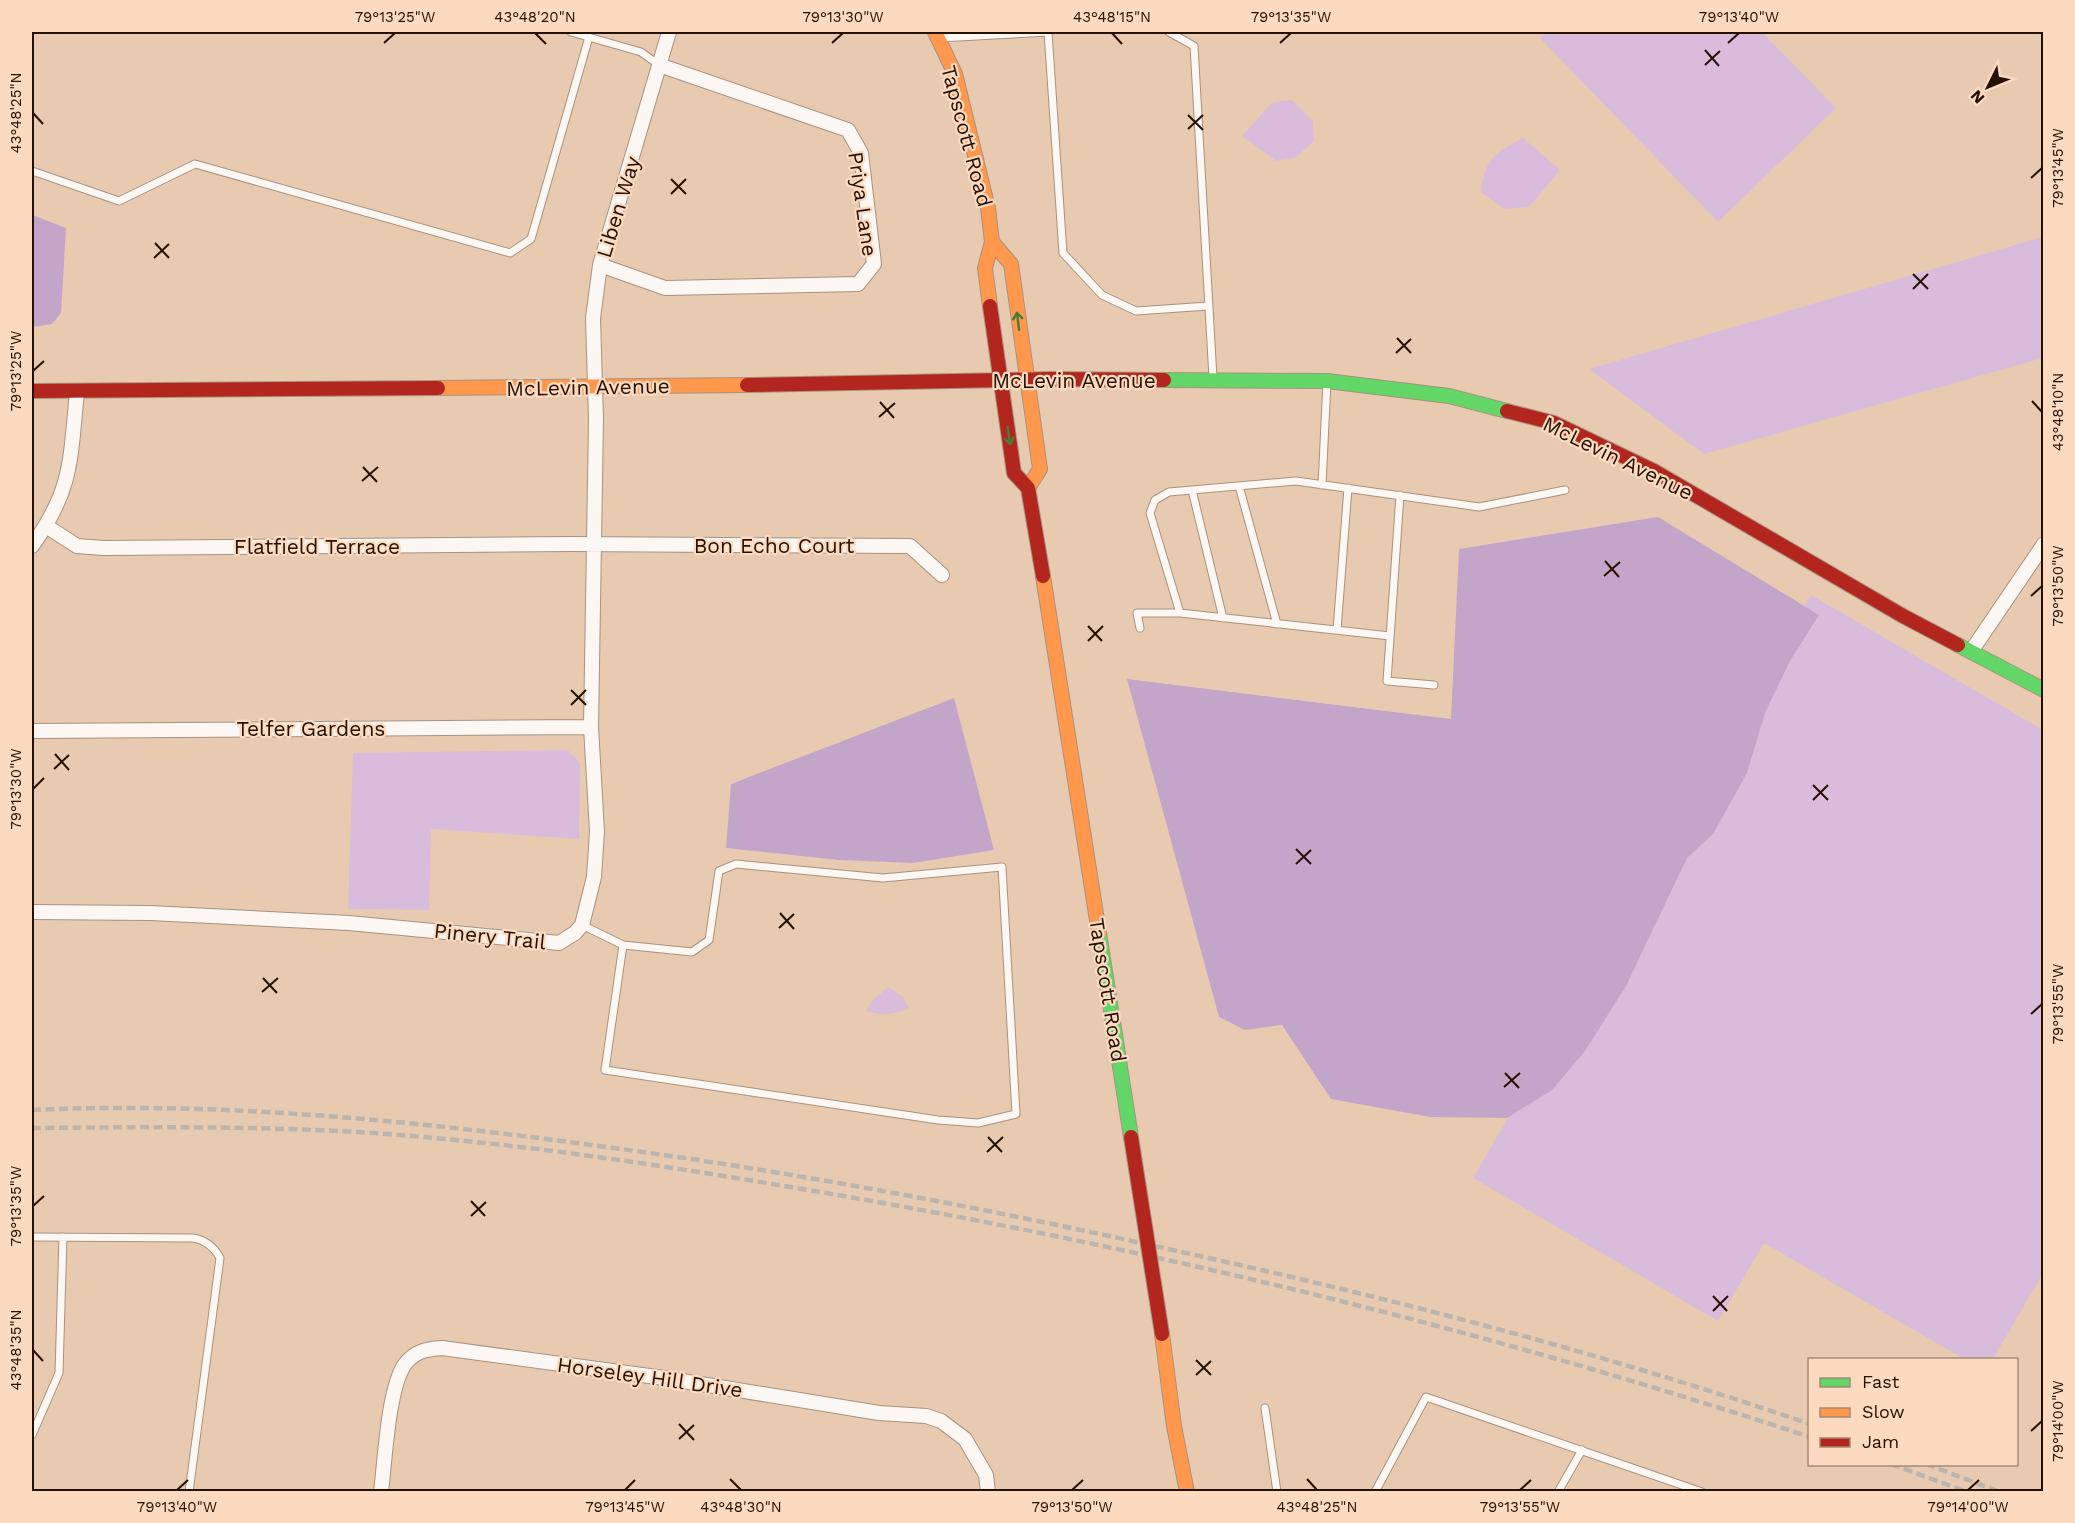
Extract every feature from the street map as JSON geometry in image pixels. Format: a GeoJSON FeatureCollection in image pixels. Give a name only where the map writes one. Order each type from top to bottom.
{"type":"FeatureCollection","features":[{"type":"Feature","properties":{"kind":"street","name":"Liben Way"},"geometry":{"type":"LineString","coordinates":[[596,386],[593,318],[600,265],[669,32]]}},
{"type":"Feature","properties":{"kind":"street","name":"Tapscott Road"},"geometry":{"type":"LineString","coordinates":[[936,35],[955,74],[988,208],[993,242],[985,268],[1014,473],[1028,488],[1162,1334],[1174,1425],[1187,1491]]}},
{"type":"Feature","properties":{"kind":"street","name":"Priya Lane"},"geometry":{"type":"LineString","coordinates":[[600,265],[665,288],[858,284],[874,264],[861,153],[848,130],[659,65]]}},
{"type":"Feature","properties":{"kind":"street","name":"Tapscott Road"},"geometry":{"type":"LineString","coordinates":[[993,242],[1011,264],[1040,469],[1028,488]]}},
{"type":"Feature","properties":{"kind":"street","name":"McLevin Avenue"},"geometry":{"type":"LineString","coordinates":[[32,391],[596,386],[1026,379],[1327,381],[1449,396],[1554,423],[1654,471],[1903,616],[1972,650],[2043,690]]}},
{"type":"Feature","properties":{"kind":"street"},"geometry":{"type":"LineString","coordinates":[[582,925],[594,877],[597,831],[591,727],[596,386]]}},
{"type":"Feature","properties":{"kind":"street"},"geometry":{"type":"LineString","coordinates":[[32,546],[62,496],[70,470],[77,392]]}},
{"type":"Feature","properties":{"kind":"street","name":"Flatfield Terrace"},"geometry":{"type":"LineString","coordinates":[[46,526],[77,546],[104,548],[594,545]]}},
{"type":"Feature","properties":{"kind":"street"},"geometry":{"type":"LineString","coordinates":[[1972,650],[2043,544]]}},
{"type":"Feature","properties":{"kind":"street","name":"Bon Echo Court"},"geometry":{"type":"LineString","coordinates":[[594,545],[910,546],[942,575]]}},
{"type":"Feature","properties":{"kind":"street","name":"Telfer Gardens"},"geometry":{"type":"LineString","coordinates":[[32,731],[591,727]]}},
{"type":"Feature","properties":{"kind":"street","name":"Pinery Trail"},"geometry":{"type":"LineString","coordinates":[[32,912],[150,913],[350,923],[559,943],[575,933],[582,925]]}},
{"type":"Feature","properties":{"kind":"street","name":"Horseley Hill Drive"},"geometry":{"type":"LineString","coordinates":[[381,1491],[394,1394],[400,1374],[416,1354],[426,1349],[442,1348],[664,1378],[879,1413],[926,1416],[941,1421],[965,1440],[986,1475],[988,1491]]}},
{"type":"Feature","properties":{"kind":"lane"},"geometry":{"type":"LineString","coordinates":[[571,32],[641,52],[659,65]]}},
{"type":"Feature","properties":{"kind":"lane"},"geometry":{"type":"LineString","coordinates":[[936,35],[1049,32],[1063,253],[1102,295],[1136,311],[1208,306]]}},
{"type":"Feature","properties":{"kind":"lane"},"geometry":{"type":"LineString","coordinates":[[1169,32],[1194,46],[1213,380]]}},
{"type":"Feature","properties":{"kind":"lane"},"geometry":{"type":"LineString","coordinates":[[32,171],[118,201],[195,164],[510,253],[531,239],[589,37]]}},
{"type":"Feature","properties":{"kind":"lane"},"geometry":{"type":"LineString","coordinates":[[1322,485],[1327,381]]}},
{"type":"Feature","properties":{"kind":"lane"},"geometry":{"type":"LineString","coordinates":[[1179,614],[1150,513],[1155,500],[1169,492],[1296,481],[1479,507],[1565,489]]}},
{"type":"Feature","properties":{"kind":"lane"},"geometry":{"type":"LineString","coordinates":[[1239,486],[1277,624]]}},
{"type":"Feature","properties":{"kind":"lane"},"geometry":{"type":"LineString","coordinates":[[1337,630],[1348,488]]}},
{"type":"Feature","properties":{"kind":"lane"},"geometry":{"type":"LineString","coordinates":[[1192,490],[1223,618]]}},
{"type":"Feature","properties":{"kind":"lane"},"geometry":{"type":"LineString","coordinates":[[1400,495],[1387,681],[1434,685]]}},
{"type":"Feature","properties":{"kind":"lane"},"geometry":{"type":"LineString","coordinates":[[1140,628],[1137,613],[1223,618],[1390,636]]}},
{"type":"Feature","properties":{"kind":"lane"},"geometry":{"type":"LineString","coordinates":[[582,925],[623,945],[692,952],[709,940],[720,871],[736,864],[883,878],[1002,867],[1016,1114],[978,1123],[939,1120],[605,1070],[623,945]]}},
{"type":"Feature","properties":{"kind":"lane"},"geometry":{"type":"LineString","coordinates":[[32,1237],[193,1238],[208,1244],[220,1258],[189,1491]]}},
{"type":"Feature","properties":{"kind":"lane"},"geometry":{"type":"LineString","coordinates":[[32,1435],[60,1373],[63,1238]]}},
{"type":"Feature","properties":{"kind":"lane"},"geometry":{"type":"LineString","coordinates":[[1375,1491],[1426,1397],[1702,1491]]}},
{"type":"Feature","properties":{"kind":"lane"},"geometry":{"type":"LineString","coordinates":[[1265,1408],[1277,1491]]}},
{"type":"Feature","properties":{"kind":"lane"},"geometry":{"type":"LineString","coordinates":[[1558,1491],[1582,1450]]}},
{"type":"Feature","properties":{"kind":"shaded area"},"geometry":{"type":"Polygon","coordinates":[[[1547,32],[1762,32],[1836,108],[1718,222],[1540,38],[1547,32]]]}},
{"type":"Feature","properties":{"kind":"shaded area"},"geometry":{"type":"Polygon","coordinates":[[[1292,100],[1313,121],[1314,141],[1295,158],[1276,161],[1242,136],[1273,102],[1292,100]]]}},
{"type":"Feature","properties":{"kind":"shaded area"},"geometry":{"type":"Polygon","coordinates":[[[1523,138],[1560,170],[1529,207],[1504,209],[1481,192],[1485,171],[1498,153],[1523,138]]]}},
{"type":"Feature","properties":{"kind":"shaded area"},"geometry":{"type":"Polygon","coordinates":[[[32,215],[66,228],[61,313],[52,324],[32,327],[32,215]]]}},
{"type":"Feature","properties":{"kind":"shaded area"},"geometry":{"type":"Polygon","coordinates":[[[2043,237],[2043,358],[1704,454],[1589,369],[2043,237]]]}},
{"type":"Feature","properties":{"kind":"shaded area"},"geometry":{"type":"Polygon","coordinates":[[[1658,517],[1819,615],[1790,661],[1765,713],[1747,773],[1713,834],[1687,858],[1626,986],[1585,1051],[1552,1090],[1507,1118],[1430,1117],[1331,1099],[1282,1025],[1245,1030],[1219,1017],[1127,679],[1451,719],[1459,549],[1658,517]]]}},
{"type":"Feature","properties":{"kind":"shaded area"},"geometry":{"type":"Polygon","coordinates":[[[1811,595],[2043,730],[2043,1273],[1994,1358],[1962,1358],[1764,1243],[1718,1321],[1473,1178],[1811,595]]]}},
{"type":"Feature","properties":{"kind":"shaded area"},"geometry":{"type":"Polygon","coordinates":[[[954,698],[994,850],[913,863],[839,860],[726,848],[731,784],[954,698]]]}},
{"type":"Feature","properties":{"kind":"shaded area"},"geometry":{"type":"Polygon","coordinates":[[[568,750],[580,763],[579,839],[431,829],[429,910],[348,909],[353,753],[568,750]]]}},
{"type":"Feature","properties":{"kind":"shaded area"},"geometry":{"type":"Polygon","coordinates":[[[888,987],[903,997],[909,1008],[888,1014],[866,1011],[872,1001],[888,987]]]}},
{"type":"Feature","properties":{"kind":"railway"},"geometry":{"type":"LineString","coordinates":[[32,1110],[196,1109],[359,1119],[604,1147],[863,1187],[1100,1234],[1405,1305],[1649,1372],[1808,1423]]}},
{"type":"Feature","properties":{"kind":"railway"},"geometry":{"type":"LineString","coordinates":[[32,1128],[277,1129],[417,1136],[590,1156],[820,1192],[1071,1239],[1320,1296],[1443,1327],[1566,1362],[1808,1436]]}},
{"type":"Feature","properties":{"kind":"railway"},"geometry":{"type":"LineString","coordinates":[[1896,1466],[1967,1492]]}},
{"type":"Feature","properties":{"kind":"railway"},"geometry":{"type":"LineString","coordinates":[[1931,1466],[2000,1492]]}},
{"type":"Feature","properties":{"kind":"traffic: fast"},"geometry":{"type":"LineString","coordinates":[[1164,380],[1327,381],[1449,396],[1507,411]]}},
{"type":"Feature","properties":{"kind":"traffic: fast"},"geometry":{"type":"LineString","coordinates":[[1958,645],[2044,690]]}},
{"type":"Feature","properties":{"kind":"traffic: fast"},"geometry":{"type":"LineString","coordinates":[[1099,933],[1131,1137]]}},
{"type":"Feature","properties":{"kind":"traffic: slow"},"geometry":{"type":"LineString","coordinates":[[935,32],[955,74],[988,208],[992,242],[985,268],[990,306]]}},
{"type":"Feature","properties":{"kind":"traffic: slow"},"geometry":{"type":"LineString","coordinates":[[992,242],[1011,264],[1040,469],[1028,488]]}},
{"type":"Feature","properties":{"kind":"traffic: slow"},"geometry":{"type":"LineString","coordinates":[[438,388],[747,385]]}},
{"type":"Feature","properties":{"kind":"traffic: slow"},"geometry":{"type":"LineString","coordinates":[[1043,576],[1099,933]]}},
{"type":"Feature","properties":{"kind":"traffic: slow"},"geometry":{"type":"LineString","coordinates":[[1162,1334],[1174,1426],[1187,1492]]}},
{"type":"Feature","properties":{"kind":"traffic: jam"},"geometry":{"type":"LineString","coordinates":[[990,306],[1014,473],[1028,488],[1043,576]]}},
{"type":"Feature","properties":{"kind":"traffic: jam"},"geometry":{"type":"LineString","coordinates":[[747,385],[1052,379],[1164,380]]}},
{"type":"Feature","properties":{"kind":"traffic: jam"},"geometry":{"type":"LineString","coordinates":[[32,391],[438,388]]}},
{"type":"Feature","properties":{"kind":"traffic: jam"},"geometry":{"type":"LineString","coordinates":[[1507,411],[1554,423],[1654,471],[1903,616],[1958,645]]}},
{"type":"Feature","properties":{"kind":"traffic: jam"},"geometry":{"type":"LineString","coordinates":[[1131,1137],[1162,1334]]}}]}
